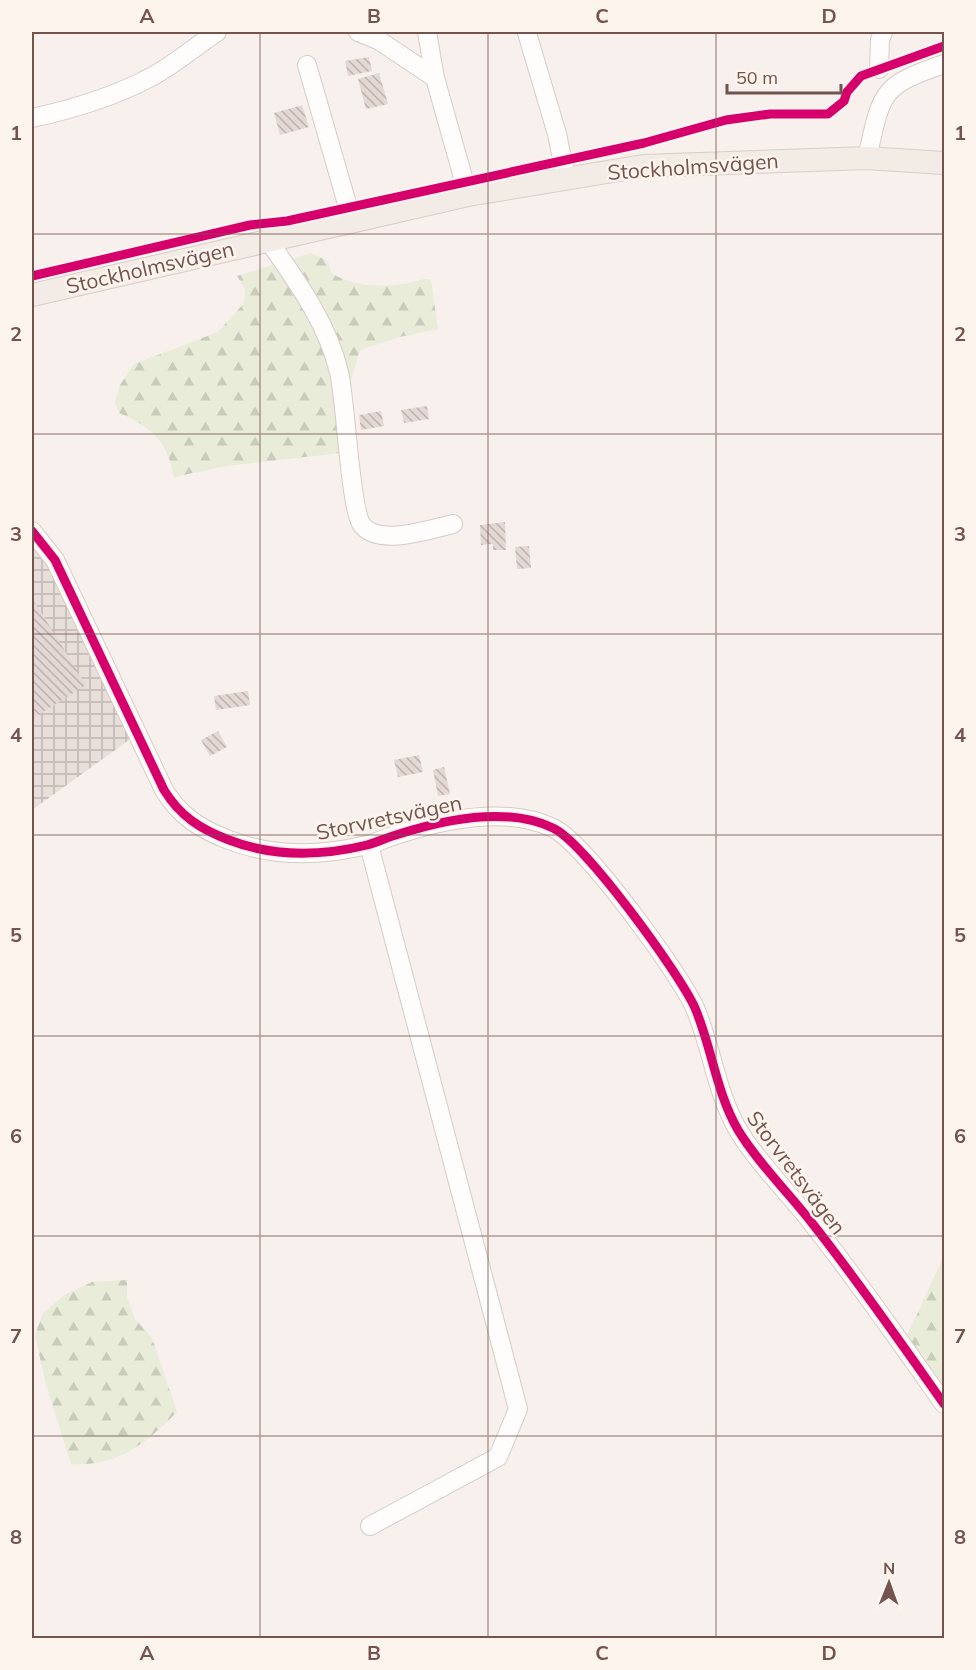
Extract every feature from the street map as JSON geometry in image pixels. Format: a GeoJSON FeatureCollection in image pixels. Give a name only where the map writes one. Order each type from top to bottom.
{"type":"FeatureCollection","features":[{"type":"Feature","properties":{"kind":"main road","name":"Stockholmsvägen"},"geometry":{"type":"LineString","coordinates":[[32,295],[468,195],[643,166],[867,158],[945,164]]}},
{"type":"Feature","properties":{"kind":"street"},"geometry":{"type":"LineString","coordinates":[[32,118],[79,108],[120,92],[155,75],[217,32]]}},
{"type":"Feature","properties":{"kind":"street"},"geometry":{"type":"LineString","coordinates":[[358,32],[380,42],[435,78]]}},
{"type":"Feature","properties":{"kind":"street"},"geometry":{"type":"LineString","coordinates":[[428,32],[435,78],[468,195]]}},
{"type":"Feature","properties":{"kind":"street"},"geometry":{"type":"LineString","coordinates":[[879,69],[880,40],[883,32]]}},
{"type":"Feature","properties":{"kind":"street"},"geometry":{"type":"LineString","coordinates":[[527,33],[557,134],[566,178]]}},
{"type":"Feature","properties":{"kind":"street"},"geometry":{"type":"LineString","coordinates":[[867,158],[878,111],[891,87],[908,77],[945,64]]}},
{"type":"Feature","properties":{"kind":"street"},"geometry":{"type":"LineString","coordinates":[[307,65],[352,221]]}},
{"type":"Feature","properties":{"kind":"street"},"geometry":{"type":"LineString","coordinates":[[268,240],[310,301],[326,332],[339,371],[346,410],[355,505],[361,524],[372,533],[384,536],[453,524]]}},
{"type":"Feature","properties":{"kind":"street","name":"Storvretsvägen"},"geometry":{"type":"LineString","coordinates":[[32,531],[55,560],[164,790],[174,807],[206,832],[232,842],[279,852],[306,853],[369,844],[401,833],[476,818],[508,816],[534,820],[557,829],[575,844],[644,930],[680,980],[695,1008],[724,1103],[739,1132],[814,1225],[945,1404]]}},
{"type":"Feature","properties":{"kind":"street"},"geometry":{"type":"LineString","coordinates":[[369,844],[518,1409],[498,1457],[370,1526]]}},
{"type":"Feature","properties":{"kind":"shaded area"},"geometry":{"type":"Polygon","coordinates":[[[32,531],[139,733],[32,810],[32,531]]]}},
{"type":"Feature","properties":{"kind":"green space"},"geometry":{"type":"Polygon","coordinates":[[[311,253],[328,261],[331,273],[359,284],[389,286],[423,279],[431,280],[438,329],[400,337],[360,350],[350,383],[333,389],[340,453],[226,466],[174,477],[167,454],[157,437],[141,424],[119,413],[115,402],[120,385],[134,364],[218,332],[244,303],[245,289],[237,276],[311,253]]]}},
{"type":"Feature","properties":{"kind":"green space"},"geometry":{"type":"Polygon","coordinates":[[[944,1256],[944,1386],[907,1336],[944,1256]]]}},
{"type":"Feature","properties":{"kind":"green space"},"geometry":{"type":"Polygon","coordinates":[[[127,1280],[127,1298],[135,1319],[152,1338],[177,1412],[154,1434],[130,1451],[103,1462],[71,1464],[45,1381],[35,1335],[43,1313],[65,1295],[92,1282],[127,1280]]]}},
{"type":"Feature","properties":{"kind":"building"},"geometry":{"type":"Polygon","coordinates":[[[369,57],[372,71],[348,76],[345,61],[369,57]]]}},
{"type":"Feature","properties":{"kind":"building"},"geometry":{"type":"Polygon","coordinates":[[[379,73],[388,104],[366,109],[358,79],[379,73]]]}},
{"type":"Feature","properties":{"kind":"building"},"geometry":{"type":"Polygon","coordinates":[[[302,105],[309,127],[280,135],[274,113],[302,105]]]}},
{"type":"Feature","properties":{"kind":"building"},"geometry":{"type":"Polygon","coordinates":[[[427,406],[429,419],[404,423],[401,410],[427,406]]]}},
{"type":"Feature","properties":{"kind":"building"},"geometry":{"type":"Polygon","coordinates":[[[381,411],[384,426],[361,430],[359,415],[381,411]]]}},
{"type":"Feature","properties":{"kind":"building"},"geometry":{"type":"Polygon","coordinates":[[[505,522],[506,550],[493,550],[493,544],[481,545],[480,525],[505,522]]]}},
{"type":"Feature","properties":{"kind":"building"},"geometry":{"type":"Polygon","coordinates":[[[529,546],[531,568],[517,569],[515,547],[529,546]]]}},
{"type":"Feature","properties":{"kind":"building"},"geometry":{"type":"Polygon","coordinates":[[[32,598],[86,685],[32,719],[32,598]]]}},
{"type":"Feature","properties":{"kind":"building"},"geometry":{"type":"Polygon","coordinates":[[[248,691],[250,705],[216,710],[214,696],[248,691]]]}},
{"type":"Feature","properties":{"kind":"building"},"geometry":{"type":"Polygon","coordinates":[[[218,731],[227,747],[210,756],[201,740],[218,731]]]}},
{"type":"Feature","properties":{"kind":"building"},"geometry":{"type":"Polygon","coordinates":[[[419,755],[423,772],[398,777],[394,760],[419,755]]]}},
{"type":"Feature","properties":{"kind":"building"},"geometry":{"type":"Polygon","coordinates":[[[444,767],[450,794],[438,796],[433,770],[444,767]]]}},
{"type":"Feature","properties":{"kind":"cycle path"},"geometry":{"type":"LineString","coordinates":[[32,276],[250,225],[287,221],[644,143],[726,120],[770,114],[828,114],[844,101],[847,92],[861,76],[944,46]]}},
{"type":"Feature","properties":{"kind":"cycle path"},"geometry":{"type":"LineString","coordinates":[[32,531],[55,560],[164,790],[177,807],[200,826],[246,846],[298,853],[350,849],[436,824],[476,817],[496,816],[535,821],[553,828],[567,838],[608,882],[630,910],[686,991],[701,1023],[724,1101],[738,1130],[764,1166],[846,1267],[944,1404]]}}]}
